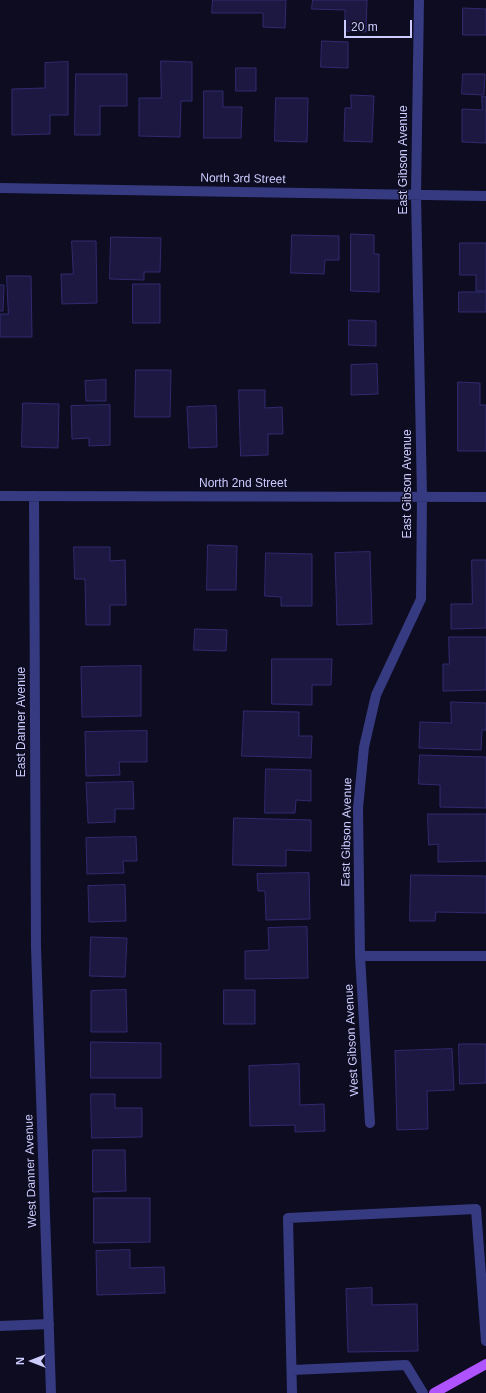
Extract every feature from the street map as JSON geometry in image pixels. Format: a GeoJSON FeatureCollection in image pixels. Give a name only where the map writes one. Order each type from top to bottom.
{"type":"FeatureCollection","features":[{"type":"Feature","properties":{"kind":"main road"},"geometry":{"type":"LineString","coordinates":[[434,1393],[486,1364]]}},
{"type":"Feature","properties":{"kind":"street","name":"East Gibson Avenue"},"geometry":{"type":"LineString","coordinates":[[360,956],[358,808],[364,747],[376,695],[421,599],[422,497],[416,195],[419,0]]}},
{"type":"Feature","properties":{"kind":"street","name":"North 3rd Street"},"geometry":{"type":"LineString","coordinates":[[0,188],[486,196]]}},
{"type":"Feature","properties":{"kind":"street","name":"North 2nd Street"},"geometry":{"type":"LineString","coordinates":[[0,496],[486,498]]}},
{"type":"Feature","properties":{"kind":"street","name":"East Danner Avenue"},"geometry":{"type":"LineString","coordinates":[[34,496],[36,947]]}},
{"type":"Feature","properties":{"kind":"street","name":"West Danner Avenue"},"geometry":{"type":"LineString","coordinates":[[36,947],[51,1393]]}},
{"type":"Feature","properties":{"kind":"street"},"geometry":{"type":"LineString","coordinates":[[360,956],[486,956]]}},
{"type":"Feature","properties":{"kind":"street","name":"West Gibson Avenue"},"geometry":{"type":"LineString","coordinates":[[360,956],[370,1123]]}},
{"type":"Feature","properties":{"kind":"street"},"geometry":{"type":"LineString","coordinates":[[292,1393],[288,1218],[476,1210],[486,1342]]}},
{"type":"Feature","properties":{"kind":"street"},"geometry":{"type":"LineString","coordinates":[[0,1326],[49,1324]]}},
{"type":"Feature","properties":{"kind":"street"},"geometry":{"type":"LineString","coordinates":[[292,1370],[406,1365],[423,1393]]}},
{"type":"Feature","properties":{"kind":"building"},"geometry":{"type":"Polygon","coordinates":[[[213,0],[286,0],[285,28],[263,27],[263,13],[212,13],[213,0]]]}},
{"type":"Feature","properties":{"kind":"building"},"geometry":{"type":"Polygon","coordinates":[[[313,0],[367,0],[366,32],[345,31],[345,10],[312,9],[313,0]]]}},
{"type":"Feature","properties":{"kind":"building"},"geometry":{"type":"Polygon","coordinates":[[[463,8],[486,9],[486,35],[463,35],[463,8]]]}},
{"type":"Feature","properties":{"kind":"building"},"geometry":{"type":"Polygon","coordinates":[[[322,41],[348,42],[348,68],[321,67],[322,41]]]}},
{"type":"Feature","properties":{"kind":"building"},"geometry":{"type":"Polygon","coordinates":[[[161,61],[192,62],[192,101],[181,101],[180,137],[139,136],[139,98],[161,98],[161,61]]]}},
{"type":"Feature","properties":{"kind":"building"},"geometry":{"type":"Polygon","coordinates":[[[68,62],[68,115],[50,115],[50,134],[12,135],[12,89],[45,88],[45,63],[68,62]]]}},
{"type":"Feature","properties":{"kind":"building"},"geometry":{"type":"Polygon","coordinates":[[[236,68],[256,68],[256,91],[236,91],[236,68]]]}},
{"type":"Feature","properties":{"kind":"building"},"geometry":{"type":"Polygon","coordinates":[[[76,74],[127,74],[127,106],[100,106],[100,135],[75,135],[76,74]]]}},
{"type":"Feature","properties":{"kind":"building"},"geometry":{"type":"Polygon","coordinates":[[[463,74],[485,74],[484,95],[462,94],[463,74]]]}},
{"type":"Feature","properties":{"kind":"building"},"geometry":{"type":"Polygon","coordinates":[[[204,91],[223,91],[223,107],[242,107],[241,138],[204,138],[204,91]]]}},
{"type":"Feature","properties":{"kind":"building"},"geometry":{"type":"Polygon","coordinates":[[[351,95],[374,96],[372,142],[344,141],[345,108],[351,108],[351,95]]]}},
{"type":"Feature","properties":{"kind":"building"},"geometry":{"type":"Polygon","coordinates":[[[482,96],[486,97],[486,143],[462,142],[462,109],[482,110],[482,96]]]}},
{"type":"Feature","properties":{"kind":"building"},"geometry":{"type":"Polygon","coordinates":[[[276,98],[308,98],[307,142],[275,141],[276,98]]]}},
{"type":"Feature","properties":{"kind":"building"},"geometry":{"type":"Polygon","coordinates":[[[351,234],[374,235],[374,254],[379,254],[379,292],[351,291],[351,234]]]}},
{"type":"Feature","properties":{"kind":"building"},"geometry":{"type":"Polygon","coordinates":[[[292,235],[339,236],[339,260],[325,260],[324,274],[291,273],[292,235]]]}},
{"type":"Feature","properties":{"kind":"building"},"geometry":{"type":"Polygon","coordinates":[[[111,237],[161,238],[160,272],[144,272],[144,280],[110,279],[111,237]]]}},
{"type":"Feature","properties":{"kind":"building"},"geometry":{"type":"Polygon","coordinates":[[[72,241],[96,241],[97,303],[62,304],[61,274],[73,274],[72,241]]]}},
{"type":"Feature","properties":{"kind":"building"},"geometry":{"type":"Polygon","coordinates":[[[460,243],[486,243],[486,291],[476,291],[476,275],[460,275],[460,243]]]}},
{"type":"Feature","properties":{"kind":"building"},"geometry":{"type":"Polygon","coordinates":[[[7,276],[31,276],[32,337],[0,337],[0,314],[8,314],[7,276]]]}},
{"type":"Feature","properties":{"kind":"building"},"geometry":{"type":"Polygon","coordinates":[[[133,284],[160,284],[160,323],[133,323],[133,284]]]}},
{"type":"Feature","properties":{"kind":"building"},"geometry":{"type":"Polygon","coordinates":[[[0,285],[4,285],[3,311],[0,311],[0,285]]]}},
{"type":"Feature","properties":{"kind":"building"},"geometry":{"type":"Polygon","coordinates":[[[459,292],[486,292],[486,312],[459,312],[459,292]]]}},
{"type":"Feature","properties":{"kind":"building"},"geometry":{"type":"Polygon","coordinates":[[[349,320],[376,321],[376,346],[349,345],[349,320]]]}},
{"type":"Feature","properties":{"kind":"building"},"geometry":{"type":"Polygon","coordinates":[[[377,364],[378,394],[351,395],[351,365],[377,364]]]}},
{"type":"Feature","properties":{"kind":"building"},"geometry":{"type":"Polygon","coordinates":[[[136,370],[171,370],[170,417],[135,417],[136,370]]]}},
{"type":"Feature","properties":{"kind":"building"},"geometry":{"type":"Polygon","coordinates":[[[106,380],[106,401],[86,401],[85,381],[106,380]]]}},
{"type":"Feature","properties":{"kind":"building"},"geometry":{"type":"Polygon","coordinates":[[[458,382],[480,383],[480,405],[486,405],[486,451],[458,451],[458,382]]]}},
{"type":"Feature","properties":{"kind":"building"},"geometry":{"type":"Polygon","coordinates":[[[239,390],[265,390],[265,408],[282,407],[283,434],[268,434],[268,455],[241,456],[239,390]]]}},
{"type":"Feature","properties":{"kind":"building"},"geometry":{"type":"Polygon","coordinates":[[[23,403],[59,404],[58,448],[22,447],[23,403]]]}},
{"type":"Feature","properties":{"kind":"building"},"geometry":{"type":"Polygon","coordinates":[[[110,405],[110,445],[89,446],[89,438],[72,439],[71,406],[110,405]]]}},
{"type":"Feature","properties":{"kind":"building"},"geometry":{"type":"Polygon","coordinates":[[[216,406],[217,447],[189,448],[187,407],[216,406]]]}},
{"type":"Feature","properties":{"kind":"building"},"geometry":{"type":"Polygon","coordinates":[[[208,545],[237,546],[236,590],[207,590],[208,545]]]}},
{"type":"Feature","properties":{"kind":"building"},"geometry":{"type":"Polygon","coordinates":[[[74,547],[110,547],[110,561],[125,560],[126,605],[110,605],[110,625],[86,625],[85,579],[75,579],[74,547]]]}},
{"type":"Feature","properties":{"kind":"building"},"geometry":{"type":"Polygon","coordinates":[[[370,552],[372,624],[337,625],[335,553],[370,552]]]}},
{"type":"Feature","properties":{"kind":"building"},"geometry":{"type":"Polygon","coordinates":[[[266,553],[312,554],[312,606],[281,606],[281,597],[265,596],[266,553]]]}},
{"type":"Feature","properties":{"kind":"building"},"geometry":{"type":"Polygon","coordinates":[[[472,560],[486,560],[486,628],[451,629],[451,604],[472,604],[472,560]]]}},
{"type":"Feature","properties":{"kind":"building"},"geometry":{"type":"Polygon","coordinates":[[[195,629],[227,630],[226,651],[194,650],[195,629]]]}},
{"type":"Feature","properties":{"kind":"building"},"geometry":{"type":"Polygon","coordinates":[[[449,637],[486,637],[486,690],[443,691],[443,664],[449,664],[449,637]]]}},
{"type":"Feature","properties":{"kind":"building"},"geometry":{"type":"Polygon","coordinates":[[[272,659],[332,659],[331,685],[312,685],[312,705],[272,704],[272,659]]]}},
{"type":"Feature","properties":{"kind":"building"},"geometry":{"type":"Polygon","coordinates":[[[141,666],[141,716],[82,717],[81,667],[141,666]]]}},
{"type":"Feature","properties":{"kind":"building"},"geometry":{"type":"Polygon","coordinates":[[[451,702],[486,703],[486,730],[482,730],[481,750],[419,748],[420,722],[451,723],[451,702]]]}},
{"type":"Feature","properties":{"kind":"building"},"geometry":{"type":"Polygon","coordinates":[[[244,711],[299,712],[299,736],[312,736],[311,758],[242,756],[244,711]]]}},
{"type":"Feature","properties":{"kind":"building"},"geometry":{"type":"Polygon","coordinates":[[[147,731],[147,762],[119,762],[120,775],[86,776],[85,732],[147,731]]]}},
{"type":"Feature","properties":{"kind":"building"},"geometry":{"type":"Polygon","coordinates":[[[420,755],[486,757],[486,808],[440,807],[440,785],[419,784],[420,755]]]}},
{"type":"Feature","properties":{"kind":"building"},"geometry":{"type":"Polygon","coordinates":[[[266,769],[311,770],[311,801],[296,800],[295,813],[265,813],[266,769]]]}},
{"type":"Feature","properties":{"kind":"building"},"geometry":{"type":"Polygon","coordinates":[[[133,782],[134,809],[115,809],[115,822],[88,823],[86,783],[133,782]]]}},
{"type":"Feature","properties":{"kind":"building"},"geometry":{"type":"Polygon","coordinates":[[[428,814],[486,814],[486,861],[438,862],[438,844],[429,845],[428,814]]]}},
{"type":"Feature","properties":{"kind":"building"},"geometry":{"type":"Polygon","coordinates":[[[234,818],[311,820],[311,851],[286,850],[286,866],[233,865],[234,818]]]}},
{"type":"Feature","properties":{"kind":"building"},"geometry":{"type":"Polygon","coordinates":[[[136,837],[137,861],[123,861],[124,873],[87,874],[86,838],[136,837]]]}},
{"type":"Feature","properties":{"kind":"building"},"geometry":{"type":"Polygon","coordinates":[[[309,873],[310,919],[266,920],[265,891],[258,891],[257,874],[309,873]]]}},
{"type":"Feature","properties":{"kind":"building"},"geometry":{"type":"Polygon","coordinates":[[[411,875],[486,876],[486,913],[436,912],[435,921],[410,921],[411,875]]]}},
{"type":"Feature","properties":{"kind":"building"},"geometry":{"type":"Polygon","coordinates":[[[125,885],[126,921],[89,922],[88,886],[125,885]]]}},
{"type":"Feature","properties":{"kind":"building"},"geometry":{"type":"Polygon","coordinates":[[[307,927],[308,978],[245,979],[245,951],[269,950],[268,928],[307,927]]]}},
{"type":"Feature","properties":{"kind":"building"},"geometry":{"type":"Polygon","coordinates":[[[91,937],[127,938],[125,977],[90,976],[91,937]]]}},
{"type":"Feature","properties":{"kind":"building"},"geometry":{"type":"Polygon","coordinates":[[[126,990],[127,1032],[91,1032],[91,991],[126,990]]]}},
{"type":"Feature","properties":{"kind":"building"},"geometry":{"type":"Polygon","coordinates":[[[224,990],[255,990],[255,1024],[224,1024],[224,990]]]}},
{"type":"Feature","properties":{"kind":"building"},"geometry":{"type":"Polygon","coordinates":[[[91,1042],[161,1043],[161,1078],[91,1078],[91,1042]]]}},
{"type":"Feature","properties":{"kind":"building"},"geometry":{"type":"Polygon","coordinates":[[[459,1044],[486,1044],[486,1083],[460,1084],[459,1044]]]}},
{"type":"Feature","properties":{"kind":"building"},"geometry":{"type":"Polygon","coordinates":[[[452,1049],[454,1090],[427,1091],[428,1129],[397,1130],[395,1051],[452,1049]]]}},
{"type":"Feature","properties":{"kind":"building"},"geometry":{"type":"Polygon","coordinates":[[[299,1064],[300,1105],[324,1104],[325,1131],[295,1132],[295,1125],[250,1126],[249,1066],[299,1064]]]}},
{"type":"Feature","properties":{"kind":"building"},"geometry":{"type":"Polygon","coordinates":[[[91,1094],[115,1094],[115,1108],[142,1108],[142,1137],[92,1138],[91,1094]]]}},
{"type":"Feature","properties":{"kind":"building"},"geometry":{"type":"Polygon","coordinates":[[[93,1150],[125,1150],[126,1191],[93,1192],[93,1150]]]}},
{"type":"Feature","properties":{"kind":"building"},"geometry":{"type":"Polygon","coordinates":[[[94,1198],[150,1198],[150,1242],[94,1243],[94,1198]]]}},
{"type":"Feature","properties":{"kind":"building"},"geometry":{"type":"Polygon","coordinates":[[[130,1250],[130,1268],[164,1267],[165,1293],[97,1295],[96,1251],[130,1250]]]}},
{"type":"Feature","properties":{"kind":"building"},"geometry":{"type":"Polygon","coordinates":[[[372,1288],[372,1305],[417,1304],[418,1351],[348,1352],[346,1289],[372,1288]]]}}]}
